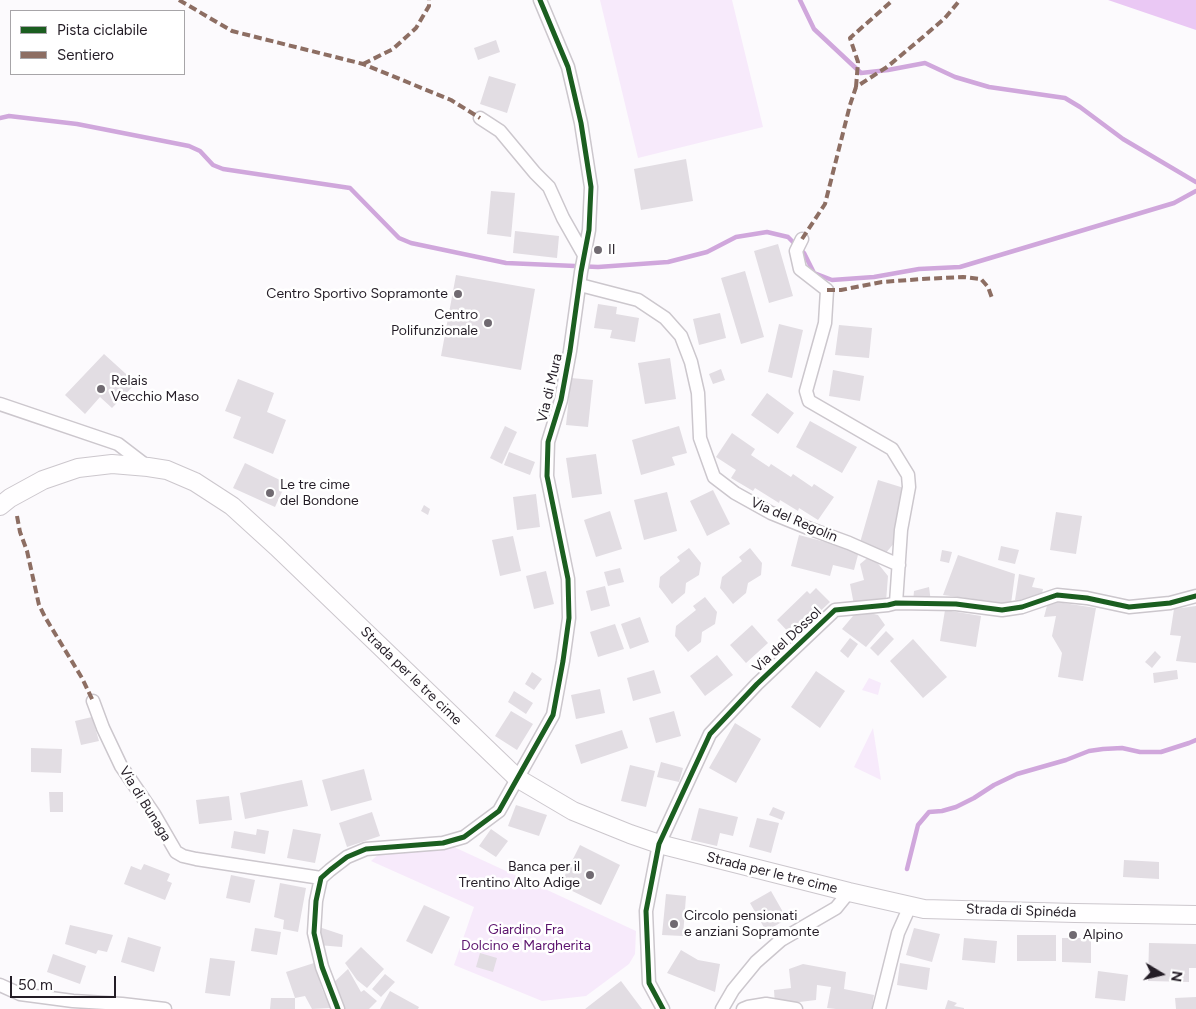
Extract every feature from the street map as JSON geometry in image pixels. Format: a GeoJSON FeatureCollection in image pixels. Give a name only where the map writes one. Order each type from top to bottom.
{"type":"FeatureCollection","features":[{"type":"Feature","properties":{"kind":"main road","name":"Strada per le tre cime"},"geometry":{"type":"LineString","coordinates":[[0,506],[10,498],[43,480],[78,468],[112,464],[148,467],[167,470],[195,482],[232,506],[277,547],[517,778],[573,811],[659,844],[848,892]]}},
{"type":"Feature","properties":{"kind":"main road","name":"Strada di Spinéda"},"geometry":{"type":"LineString","coordinates":[[848,892],[924,909],[1196,914]]}},
{"type":"Feature","properties":{"kind":"street","name":"Via di Mura"},"geometry":{"type":"LineString","coordinates":[[321,878],[347,858],[366,849],[443,843],[464,837],[499,811],[553,715],[569,618],[568,578],[548,476],[548,442],[561,400],[570,351],[580,285],[580,272],[589,230],[591,187],[581,123],[568,67],[540,0]]}},
{"type":"Feature","properties":{"kind":"street"},"geometry":{"type":"LineString","coordinates":[[480,118],[500,131],[549,187],[563,218],[584,255]]}},
{"type":"Feature","properties":{"kind":"street"},"geometry":{"type":"LineString","coordinates":[[799,245],[800,269],[827,290],[825,323],[806,391],[809,401],[892,449],[908,475],[909,487],[901,530],[896,604]]}},
{"type":"Feature","properties":{"kind":"street","name":"Via del Regolin"},"geometry":{"type":"LineString","coordinates":[[580,285],[638,300],[665,318],[681,336],[698,393],[700,438],[714,477],[735,493],[771,513],[849,543],[899,565]]}},
{"type":"Feature","properties":{"kind":"street"},"geometry":{"type":"LineString","coordinates":[[0,404],[118,444],[148,467]]}},
{"type":"Feature","properties":{"kind":"street","name":"Via del Dòssol"},"geometry":{"type":"LineString","coordinates":[[663,1009],[649,983],[646,911],[659,844],[710,734],[757,684],[836,610],[896,604],[956,604],[1002,610],[1022,607],[1057,595],[1087,598],[1129,608],[1170,604],[1196,596]]}},
{"type":"Feature","properties":{"kind":"street","name":"Via di Bunaga"},"geometry":{"type":"LineString","coordinates":[[93,701],[121,766],[150,807],[176,852],[196,859],[321,878]]}},
{"type":"Feature","properties":{"kind":"street"},"geometry":{"type":"LineString","coordinates":[[321,878],[316,901],[314,933],[322,967],[338,1009]]}},
{"type":"Feature","properties":{"kind":"street"},"geometry":{"type":"LineString","coordinates":[[722,1009],[733,990],[756,962],[781,940],[836,908],[848,892]]}},
{"type":"Feature","properties":{"kind":"street"},"geometry":{"type":"LineString","coordinates":[[879,1009],[898,933],[910,906]]}},
{"type":"Feature","properties":{"kind":"street"},"geometry":{"type":"LineString","coordinates":[[0,985],[20,994],[73,1001],[165,1009]]}},
{"type":"Feature","properties":{"kind":"street"},"geometry":{"type":"LineString","coordinates":[[743,1009],[766,1004],[796,1009]]}},
{"type":"Feature","properties":{"kind":"green space"},"geometry":{"type":"Polygon","coordinates":[[[600,0],[732,0],[763,127],[638,158],[600,0]]]}},
{"type":"Feature","properties":{"kind":"green space"},"geometry":{"type":"Polygon","coordinates":[[[869,678],[881,683],[878,695],[862,690],[869,678]]]}},
{"type":"Feature","properties":{"kind":"green space"},"geometry":{"type":"Polygon","coordinates":[[[873,728],[881,780],[854,767],[873,728]]]}},
{"type":"Feature","properties":{"kind":"green space","name":"Giardino Fra Dolcino e Margherita"},"geometry":{"type":"Polygon","coordinates":[[[454,847],[636,931],[635,954],[629,964],[586,996],[542,1001],[454,965],[474,907],[371,861],[380,853],[454,847]]]}},
{"type":"Feature","properties":{"kind":"shaded area"},"geometry":{"type":"Polygon","coordinates":[[[1108,0],[1196,0],[1196,30],[1108,0]]]}},
{"type":"Feature","properties":{"kind":"building"},"geometry":{"type":"Polygon","coordinates":[[[496,40],[500,52],[478,60],[474,48],[496,40]]]}},
{"type":"Feature","properties":{"kind":"building"},"geometry":{"type":"Polygon","coordinates":[[[489,76],[516,84],[507,113],[480,104],[489,76]]]}},
{"type":"Feature","properties":{"kind":"building"},"geometry":{"type":"Polygon","coordinates":[[[686,159],[693,201],[641,210],[634,169],[686,159]]]}},
{"type":"Feature","properties":{"kind":"building"},"geometry":{"type":"Polygon","coordinates":[[[491,191],[515,193],[511,237],[487,234],[491,191]]]}},
{"type":"Feature","properties":{"kind":"building"},"geometry":{"type":"Polygon","coordinates":[[[515,231],[559,236],[557,258],[513,253],[515,231]]]}},
{"type":"Feature","properties":{"kind":"building"},"geometry":{"type":"Polygon","coordinates":[[[778,244],[793,296],[769,303],[754,251],[778,244]]]}},
{"type":"Feature","properties":{"kind":"building"},"geometry":{"type":"Polygon","coordinates":[[[745,271],[764,337],[741,344],[721,278],[745,271]]]}},
{"type":"Feature","properties":{"kind":"building","name":"Centro Polifunzionale"},"geometry":{"type":"Polygon","coordinates":[[[456,275],[535,289],[521,370],[441,356],[456,275]]]}},
{"type":"Feature","properties":{"kind":"building"},"geometry":{"type":"Polygon","coordinates":[[[598,304],[617,307],[616,314],[639,318],[635,342],[610,338],[612,330],[594,328],[598,304]]]}},
{"type":"Feature","properties":{"kind":"building"},"geometry":{"type":"Polygon","coordinates":[[[720,313],[726,338],[699,345],[693,319],[720,313]]]}},
{"type":"Feature","properties":{"kind":"building"},"geometry":{"type":"Polygon","coordinates":[[[779,324],[803,330],[792,378],[768,372],[779,324]]]}},
{"type":"Feature","properties":{"kind":"building"},"geometry":{"type":"Polygon","coordinates":[[[839,325],[872,328],[869,358],[835,355],[839,325]]]}},
{"type":"Feature","properties":{"kind":"building","name":"Relais Vecchio Maso"},"geometry":{"type":"Polygon","coordinates":[[[104,354],[136,383],[112,408],[100,397],[85,414],[65,395],[104,354]]]}},
{"type":"Feature","properties":{"kind":"building"},"geometry":{"type":"Polygon","coordinates":[[[670,358],[676,399],[645,404],[638,363],[670,358]]]}},
{"type":"Feature","properties":{"kind":"building"},"geometry":{"type":"Polygon","coordinates":[[[721,369],[725,380],[713,384],[709,374],[721,369]]]}},
{"type":"Feature","properties":{"kind":"building"},"geometry":{"type":"Polygon","coordinates":[[[833,370],[864,376],[860,401],[829,396],[833,370]]]}},
{"type":"Feature","properties":{"kind":"building"},"geometry":{"type":"Polygon","coordinates":[[[571,378],[593,380],[588,427],[566,425],[571,378]]]}},
{"type":"Feature","properties":{"kind":"building"},"geometry":{"type":"Polygon","coordinates":[[[238,379],[274,393],[267,412],[286,420],[273,454],[233,438],[241,417],[225,411],[238,379]]]}},
{"type":"Feature","properties":{"kind":"building"},"geometry":{"type":"Polygon","coordinates":[[[767,393],[794,413],[778,434],[751,415],[767,393]]]}},
{"type":"Feature","properties":{"kind":"building"},"geometry":{"type":"Polygon","coordinates":[[[810,421],[857,447],[842,473],[796,447],[810,421]]]}},
{"type":"Feature","properties":{"kind":"building"},"geometry":{"type":"Polygon","coordinates":[[[505,426],[517,432],[502,464],[490,458],[505,426]]]}},
{"type":"Feature","properties":{"kind":"building"},"geometry":{"type":"Polygon","coordinates":[[[679,426],[687,453],[672,457],[675,465],[641,475],[632,440],[679,426]]]}},
{"type":"Feature","properties":{"kind":"building"},"geometry":{"type":"Polygon","coordinates":[[[732,433],[755,449],[751,455],[769,467],[771,464],[791,477],[793,474],[812,487],[814,484],[834,497],[818,520],[799,508],[798,511],[780,500],[779,503],[755,488],[753,491],[731,478],[736,470],[716,457],[732,433]]]}},
{"type":"Feature","properties":{"kind":"building"},"geometry":{"type":"Polygon","coordinates":[[[509,452],[535,462],[530,475],[504,465],[509,452]]]}},
{"type":"Feature","properties":{"kind":"building"},"geometry":{"type":"Polygon","coordinates":[[[596,454],[602,494],[572,498],[566,458],[596,454]]]}},
{"type":"Feature","properties":{"kind":"building"},"geometry":{"type":"Polygon","coordinates":[[[245,463],[286,483],[275,507],[233,488],[245,463]]]}},
{"type":"Feature","properties":{"kind":"building"},"geometry":{"type":"Polygon","coordinates":[[[878,480],[904,488],[895,542],[885,554],[859,546],[878,480]]]}},
{"type":"Feature","properties":{"kind":"building"},"geometry":{"type":"Polygon","coordinates":[[[713,490],[730,524],[707,536],[690,501],[713,490]]]}},
{"type":"Feature","properties":{"kind":"building"},"geometry":{"type":"Polygon","coordinates":[[[667,492],[677,531],[644,540],[634,500],[667,492]]]}},
{"type":"Feature","properties":{"kind":"building"},"geometry":{"type":"Polygon","coordinates":[[[536,494],[540,527],[517,530],[513,497],[536,494]]]}},
{"type":"Feature","properties":{"kind":"building"},"geometry":{"type":"Polygon","coordinates":[[[424,505],[430,509],[428,515],[421,511],[424,505]]]}},
{"type":"Feature","properties":{"kind":"building"},"geometry":{"type":"Polygon","coordinates":[[[610,511],[622,549],[596,557],[584,520],[610,511]]]}},
{"type":"Feature","properties":{"kind":"building"},"geometry":{"type":"Polygon","coordinates":[[[1056,512],[1082,516],[1076,554],[1050,550],[1056,512]]]}},
{"type":"Feature","properties":{"kind":"building"},"geometry":{"type":"Polygon","coordinates":[[[799,535],[859,551],[854,570],[833,565],[830,576],[791,566],[799,535]]]}},
{"type":"Feature","properties":{"kind":"building"},"geometry":{"type":"Polygon","coordinates":[[[513,536],[521,571],[500,576],[492,540],[513,536]]]}},
{"type":"Feature","properties":{"kind":"building"},"geometry":{"type":"Polygon","coordinates":[[[1001,546],[1019,550],[1015,564],[998,560],[1001,546]]]}},
{"type":"Feature","properties":{"kind":"building"},"geometry":{"type":"Polygon","coordinates":[[[689,548],[701,563],[699,575],[686,583],[685,593],[672,604],[659,587],[660,577],[680,561],[677,557],[689,548]]]}},
{"type":"Feature","properties":{"kind":"building"},"geometry":{"type":"Polygon","coordinates":[[[750,548],[762,563],[761,575],[748,583],[746,593],[733,604],[720,588],[722,577],[742,561],[739,557],[750,548]]]}},
{"type":"Feature","properties":{"kind":"building"},"geometry":{"type":"Polygon","coordinates":[[[942,550],[952,552],[949,563],[940,561],[942,550]]]}},
{"type":"Feature","properties":{"kind":"building"},"geometry":{"type":"Polygon","coordinates":[[[871,555],[888,576],[886,602],[854,605],[850,584],[864,580],[860,564],[871,555]]]}},
{"type":"Feature","properties":{"kind":"building"},"geometry":{"type":"Polygon","coordinates":[[[958,555],[1015,574],[1011,604],[943,595],[958,555]]]}},
{"type":"Feature","properties":{"kind":"building"},"geometry":{"type":"Polygon","coordinates":[[[620,568],[624,582],[608,586],[604,572],[620,568]]]}},
{"type":"Feature","properties":{"kind":"building"},"geometry":{"type":"Polygon","coordinates":[[[546,571],[554,604],[534,609],[526,576],[546,571]]]}},
{"type":"Feature","properties":{"kind":"building"},"geometry":{"type":"Polygon","coordinates":[[[1019,574],[1035,578],[1032,587],[1043,589],[1041,599],[1015,600],[1019,574]]]}},
{"type":"Feature","properties":{"kind":"building"},"geometry":{"type":"Polygon","coordinates":[[[605,586],[610,606],[591,611],[586,591],[605,586]]]}},
{"type":"Feature","properties":{"kind":"building"},"geometry":{"type":"Polygon","coordinates":[[[929,587],[931,602],[913,602],[914,591],[929,587]]]}},
{"type":"Feature","properties":{"kind":"building"},"geometry":{"type":"Polygon","coordinates":[[[816,588],[830,602],[793,637],[777,620],[807,591],[810,594],[816,588]]]}},
{"type":"Feature","properties":{"kind":"building"},"geometry":{"type":"Polygon","coordinates":[[[705,597],[717,612],[715,624],[702,632],[701,642],[688,652],[675,636],[676,626],[696,610],[693,606],[705,597]]]}},
{"type":"Feature","properties":{"kind":"building"},"geometry":{"type":"Polygon","coordinates":[[[1048,602],[1096,608],[1083,681],[1058,677],[1062,653],[1052,636],[1056,616],[1044,617],[1048,602]]]}},
{"type":"Feature","properties":{"kind":"building"},"geometry":{"type":"Polygon","coordinates":[[[1196,606],[1196,663],[1176,661],[1181,636],[1170,635],[1174,609],[1196,606]]]}},
{"type":"Feature","properties":{"kind":"building"},"geometry":{"type":"Polygon","coordinates":[[[858,610],[878,615],[885,625],[866,647],[842,629],[858,610]]]}},
{"type":"Feature","properties":{"kind":"building"},"geometry":{"type":"Polygon","coordinates":[[[945,610],[981,616],[976,647],[940,641],[945,610]]]}},
{"type":"Feature","properties":{"kind":"building"},"geometry":{"type":"Polygon","coordinates":[[[640,617],[649,642],[630,649],[621,624],[640,617]]]}},
{"type":"Feature","properties":{"kind":"building"},"geometry":{"type":"Polygon","coordinates":[[[615,624],[624,649],[598,657],[590,632],[615,624]]]}},
{"type":"Feature","properties":{"kind":"building"},"geometry":{"type":"Polygon","coordinates":[[[752,625],[768,643],[746,663],[730,645],[752,625]]]}},
{"type":"Feature","properties":{"kind":"building"},"geometry":{"type":"Polygon","coordinates":[[[886,631],[894,639],[878,656],[870,648],[886,631]]]}},
{"type":"Feature","properties":{"kind":"building"},"geometry":{"type":"Polygon","coordinates":[[[850,638],[858,644],[848,658],[840,651],[850,638]]]}},
{"type":"Feature","properties":{"kind":"building"},"geometry":{"type":"Polygon","coordinates":[[[913,639],[947,677],[923,698],[890,661],[913,639]]]}},
{"type":"Feature","properties":{"kind":"building"},"geometry":{"type":"Polygon","coordinates":[[[1155,651],[1161,657],[1152,668],[1145,662],[1155,651]]]}},
{"type":"Feature","properties":{"kind":"building"},"geometry":{"type":"Polygon","coordinates":[[[717,655],[733,675],[705,696],[690,676],[717,655]]]}},
{"type":"Feature","properties":{"kind":"building"},"geometry":{"type":"Polygon","coordinates":[[[654,670],[661,693],[633,701],[627,678],[654,670]]]}},
{"type":"Feature","properties":{"kind":"building"},"geometry":{"type":"Polygon","coordinates":[[[1177,670],[1178,679],[1154,683],[1153,673],[1177,670]]]}},
{"type":"Feature","properties":{"kind":"building"},"geometry":{"type":"Polygon","coordinates":[[[816,671],[845,691],[820,728],[791,707],[816,671]]]}},
{"type":"Feature","properties":{"kind":"building"},"geometry":{"type":"Polygon","coordinates":[[[532,672],[542,679],[534,690],[525,684],[532,672]]]}},
{"type":"Feature","properties":{"kind":"building"},"geometry":{"type":"Polygon","coordinates":[[[600,689],[605,713],[576,719],[571,695],[600,689]]]}},
{"type":"Feature","properties":{"kind":"building"},"geometry":{"type":"Polygon","coordinates":[[[514,691],[533,703],[526,714],[508,702],[514,691]]]}},
{"type":"Feature","properties":{"kind":"building"},"geometry":{"type":"Polygon","coordinates":[[[511,711],[533,724],[517,750],[495,736],[511,711]]]}},
{"type":"Feature","properties":{"kind":"building"},"geometry":{"type":"Polygon","coordinates":[[[674,711],[681,736],[656,743],[649,718],[674,711]]]}},
{"type":"Feature","properties":{"kind":"building"},"geometry":{"type":"Polygon","coordinates":[[[92,717],[99,741],[81,745],[75,721],[92,717]]]}},
{"type":"Feature","properties":{"kind":"building"},"geometry":{"type":"Polygon","coordinates":[[[735,723],[761,739],[736,783],[709,768],[735,723]]]}},
{"type":"Feature","properties":{"kind":"building"},"geometry":{"type":"Polygon","coordinates":[[[622,730],[628,748],[581,764],[575,745],[622,730]]]}},
{"type":"Feature","properties":{"kind":"building"},"geometry":{"type":"Polygon","coordinates":[[[31,748],[62,749],[61,773],[31,772],[31,748]]]}},
{"type":"Feature","properties":{"kind":"building"},"geometry":{"type":"Polygon","coordinates":[[[661,762],[683,768],[679,782],[657,777],[661,762]]]}},
{"type":"Feature","properties":{"kind":"building"},"geometry":{"type":"Polygon","coordinates":[[[630,765],[655,771],[646,807],[621,801],[630,765]]]}},
{"type":"Feature","properties":{"kind":"building"},"geometry":{"type":"Polygon","coordinates":[[[364,769],[372,800],[331,811],[322,780],[364,769]]]}},
{"type":"Feature","properties":{"kind":"building"},"geometry":{"type":"Polygon","coordinates":[[[302,780],[308,806],[245,819],[240,793],[302,780]]]}},
{"type":"Feature","properties":{"kind":"building"},"geometry":{"type":"Polygon","coordinates":[[[49,792],[63,792],[63,812],[50,812],[49,792]]]}},
{"type":"Feature","properties":{"kind":"building"},"geometry":{"type":"Polygon","coordinates":[[[229,796],[232,820],[199,824],[196,800],[229,796]]]}},
{"type":"Feature","properties":{"kind":"building"},"geometry":{"type":"Polygon","coordinates":[[[516,805],[547,815],[539,836],[508,826],[516,805]]]}},
{"type":"Feature","properties":{"kind":"building"},"geometry":{"type":"Polygon","coordinates":[[[773,807],[785,812],[782,820],[769,815],[773,807]]]}},
{"type":"Feature","properties":{"kind":"building"},"geometry":{"type":"Polygon","coordinates":[[[699,808],[738,817],[733,836],[720,833],[717,846],[691,840],[699,808]]]}},
{"type":"Feature","properties":{"kind":"building"},"geometry":{"type":"Polygon","coordinates":[[[372,812],[380,836],[347,847],[339,823],[372,812]]]}},
{"type":"Feature","properties":{"kind":"building"},"geometry":{"type":"Polygon","coordinates":[[[757,818],[779,823],[771,853],[749,847],[757,818]]]}},
{"type":"Feature","properties":{"kind":"building"},"geometry":{"type":"Polygon","coordinates":[[[257,829],[269,831],[265,854],[231,848],[234,831],[256,835],[257,829]]]}},
{"type":"Feature","properties":{"kind":"building"},"geometry":{"type":"Polygon","coordinates":[[[293,829],[321,834],[315,863],[287,858],[293,829]]]}},
{"type":"Feature","properties":{"kind":"building"},"geometry":{"type":"Polygon","coordinates":[[[491,829],[508,841],[496,857],[479,846],[491,829]]]}},
{"type":"Feature","properties":{"kind":"building","name":"Banca per il Trentino Alto Adige"},"geometry":{"type":"Polygon","coordinates":[[[580,845],[620,865],[601,905],[560,885],[580,845]]]}},
{"type":"Feature","properties":{"kind":"building"},"geometry":{"type":"Polygon","coordinates":[[[1124,860],[1159,862],[1159,879],[1123,877],[1124,860]]]}},
{"type":"Feature","properties":{"kind":"building"},"geometry":{"type":"Polygon","coordinates":[[[144,864],[170,874],[167,881],[172,883],[165,900],[124,884],[131,866],[141,870],[144,864]]]}},
{"type":"Feature","properties":{"kind":"building"},"geometry":{"type":"Polygon","coordinates":[[[231,875],[255,880],[250,903],[226,898],[231,875]]]}},
{"type":"Feature","properties":{"kind":"building"},"geometry":{"type":"Polygon","coordinates":[[[280,883],[306,888],[298,932],[283,929],[284,920],[274,917],[280,883]]]}},
{"type":"Feature","properties":{"kind":"building"},"geometry":{"type":"Polygon","coordinates":[[[771,891],[787,919],[766,931],[750,903],[771,891]]]}},
{"type":"Feature","properties":{"kind":"building","name":"Circolo pensionati e anziani Sopramonte"},"geometry":{"type":"Polygon","coordinates":[[[666,894],[686,896],[683,936],[662,935],[666,894]]]}},
{"type":"Feature","properties":{"kind":"building"},"geometry":{"type":"Polygon","coordinates":[[[424,905],[450,917],[432,954],[406,941],[424,905]]]}},
{"type":"Feature","properties":{"kind":"building"},"geometry":{"type":"Polygon","coordinates":[[[70,925],[113,935],[107,952],[98,950],[96,954],[65,944],[70,925]]]}},
{"type":"Feature","properties":{"kind":"building"},"geometry":{"type":"Polygon","coordinates":[[[319,927],[343,935],[342,947],[318,945],[319,927]]]}},
{"type":"Feature","properties":{"kind":"building"},"geometry":{"type":"Polygon","coordinates":[[[255,928],[281,932],[277,955],[251,951],[255,928]]]}},
{"type":"Feature","properties":{"kind":"building"},"geometry":{"type":"Polygon","coordinates":[[[914,928],[940,934],[932,962],[906,955],[914,928]]]}},
{"type":"Feature","properties":{"kind":"building"},"geometry":{"type":"Polygon","coordinates":[[[1017,935],[1056,935],[1056,961],[1017,961],[1017,935]]]}},
{"type":"Feature","properties":{"kind":"building"},"geometry":{"type":"Polygon","coordinates":[[[128,937],[161,947],[154,972],[121,962],[128,937]]]}},
{"type":"Feature","properties":{"kind":"building"},"geometry":{"type":"Polygon","coordinates":[[[964,938],[997,941],[995,963],[962,960],[964,938]]]}},
{"type":"Feature","properties":{"kind":"building"},"geometry":{"type":"Polygon","coordinates":[[[1062,938],[1091,938],[1091,963],[1062,962],[1062,938]]]}},
{"type":"Feature","properties":{"kind":"building"},"geometry":{"type":"Polygon","coordinates":[[[1149,943],[1196,944],[1196,968],[1189,968],[1189,982],[1148,981],[1149,943]]]}},
{"type":"Feature","properties":{"kind":"building"},"geometry":{"type":"Polygon","coordinates":[[[361,947],[384,969],[367,988],[357,980],[345,963],[361,947]]]}},
{"type":"Feature","properties":{"kind":"building"},"geometry":{"type":"Polygon","coordinates":[[[681,950],[698,960],[720,964],[715,992],[667,973],[681,950]]]}},
{"type":"Feature","properties":{"kind":"building"},"geometry":{"type":"Polygon","coordinates":[[[480,953],[497,958],[493,972],[476,967],[480,953]]]}},
{"type":"Feature","properties":{"kind":"building"},"geometry":{"type":"Polygon","coordinates":[[[53,954],[86,966],[80,984],[47,972],[53,954]]]}},
{"type":"Feature","properties":{"kind":"building"},"geometry":{"type":"Polygon","coordinates":[[[210,958],[235,961],[230,996],[205,993],[210,958]]]}},
{"type":"Feature","properties":{"kind":"building"},"geometry":{"type":"Polygon","coordinates":[[[314,963],[322,989],[331,1008],[312,1009],[305,996],[295,998],[286,972],[314,963]]]}},
{"type":"Feature","properties":{"kind":"building"},"geometry":{"type":"Polygon","coordinates":[[[900,963],[930,968],[927,990],[897,985],[900,963]]]}},
{"type":"Feature","properties":{"kind":"building"},"geometry":{"type":"Polygon","coordinates":[[[803,964],[846,972],[844,989],[874,995],[872,1009],[827,1008],[831,987],[817,985],[816,1000],[775,1005],[774,990],[791,988],[789,969],[803,964]]]}},
{"type":"Feature","properties":{"kind":"building"},"geometry":{"type":"Polygon","coordinates":[[[348,969],[361,992],[364,990],[377,1001],[369,1009],[345,1009],[331,985],[348,969]]]}},
{"type":"Feature","properties":{"kind":"building"},"geometry":{"type":"Polygon","coordinates":[[[1098,971],[1128,975],[1125,1001],[1095,998],[1098,971]]]}},
{"type":"Feature","properties":{"kind":"building"},"geometry":{"type":"Polygon","coordinates":[[[385,974],[395,982],[381,997],[372,989],[385,974]]]}},
{"type":"Feature","properties":{"kind":"building"},"geometry":{"type":"Polygon","coordinates":[[[621,981],[642,1009],[585,1009],[621,981]]]}},
{"type":"Feature","properties":{"kind":"building"},"geometry":{"type":"Polygon","coordinates":[[[390,991],[419,1007],[418,1009],[380,1009],[390,991]]]}},
{"type":"Feature","properties":{"kind":"building"},"geometry":{"type":"Polygon","coordinates":[[[1196,997],[1196,1009],[1176,1009],[1175,998],[1196,997]]]}},
{"type":"Feature","properties":{"kind":"building"},"geometry":{"type":"Polygon","coordinates":[[[271,998],[295,998],[295,1009],[270,1009],[271,998]]]}},
{"type":"Feature","properties":{"kind":"building"},"geometry":{"type":"Polygon","coordinates":[[[948,1000],[957,1003],[954,1006],[964,1009],[945,1009],[948,1000]]]}},
{"type":"Feature","properties":{"kind":"waterway"},"geometry":{"type":"LineString","coordinates":[[800,0],[814,29],[861,73],[925,63],[955,77],[989,87],[1065,98],[1123,139],[1196,182]]}},
{"type":"Feature","properties":{"kind":"waterway"},"geometry":{"type":"LineString","coordinates":[[0,118],[9,116],[77,124],[189,146],[200,151],[213,165],[223,169],[350,188],[399,238],[411,243],[506,263],[598,267],[668,262],[707,252],[736,237],[767,232],[788,237],[804,253],[814,273],[832,280],[874,277],[919,269],[960,267],[1174,203],[1196,191]]}},
{"type":"Feature","properties":{"kind":"waterway"},"geometry":{"type":"LineString","coordinates":[[907,869],[918,825],[929,812],[956,807],[1017,774],[1066,760],[1089,751],[1122,748],[1140,752],[1161,752],[1196,740]]}},
{"type":"Feature","properties":{"kind":"marked path"},"geometry":{"type":"LineString","coordinates":[[179,0],[232,31],[363,64],[451,100],[480,118]]}},
{"type":"Feature","properties":{"kind":"marked path"},"geometry":{"type":"LineString","coordinates":[[363,64],[393,49],[416,28],[429,6],[429,0]]}},
{"type":"Feature","properties":{"kind":"marked path"},"geometry":{"type":"LineString","coordinates":[[856,87],[858,62],[850,38],[893,0]]}},
{"type":"Feature","properties":{"kind":"marked path"},"geometry":{"type":"LineString","coordinates":[[802,239],[825,204],[856,87],[887,67],[923,37],[945,18],[960,0]]}},
{"type":"Feature","properties":{"kind":"marked path"},"geometry":{"type":"LineString","coordinates":[[827,290],[841,290],[882,282],[963,277],[981,279],[988,287],[992,298]]}},
{"type":"Feature","properties":{"kind":"marked path"},"geometry":{"type":"LineString","coordinates":[[17,516],[39,605],[82,678],[93,701]]}},
{"type":"Feature","properties":{"kind":"cycle path"},"geometry":{"type":"LineString","coordinates":[[338,1009],[322,967],[314,933],[316,901],[321,878],[347,857],[366,849],[443,843],[464,837],[499,811],[553,715],[569,618],[568,579],[547,476],[548,442],[561,400],[570,351],[589,230],[591,187],[581,123],[568,67],[540,0]]}},
{"type":"Feature","properties":{"kind":"cycle path"},"geometry":{"type":"LineString","coordinates":[[663,1009],[649,983],[646,911],[659,844],[710,734],[757,684],[835,610],[896,603],[956,604],[1002,610],[1022,607],[1057,595],[1087,598],[1129,607],[1170,603],[1196,596]]}},
{"type":"Feature","properties":{"kind":"place","name":"II"},"geometry":{"type":"Point","coordinates":[598,250]}},
{"type":"Feature","properties":{"kind":"place","name":"Centro Sportivo Sopramonte"},"geometry":{"type":"Point","coordinates":[458,294]}},
{"type":"Feature","properties":{"kind":"place","name":"Centro Polifunzionale"},"geometry":{"type":"Point","coordinates":[488,323]}},
{"type":"Feature","properties":{"kind":"place","name":"Relais Vecchio Maso"},"geometry":{"type":"Point","coordinates":[101,389]}},
{"type":"Feature","properties":{"kind":"place","name":"Le tre cime del Bondone"},"geometry":{"type":"Point","coordinates":[270,493]}},
{"type":"Feature","properties":{"kind":"place","name":"Banca per il Trentino Alto Adige"},"geometry":{"type":"Point","coordinates":[590,875]}},
{"type":"Feature","properties":{"kind":"place","name":"Circolo pensionati e anziani Sopramonte"},"geometry":{"type":"Point","coordinates":[674,924]}},
{"type":"Feature","properties":{"kind":"place","name":"Alpino"},"geometry":{"type":"Point","coordinates":[1073,935]}}]}
